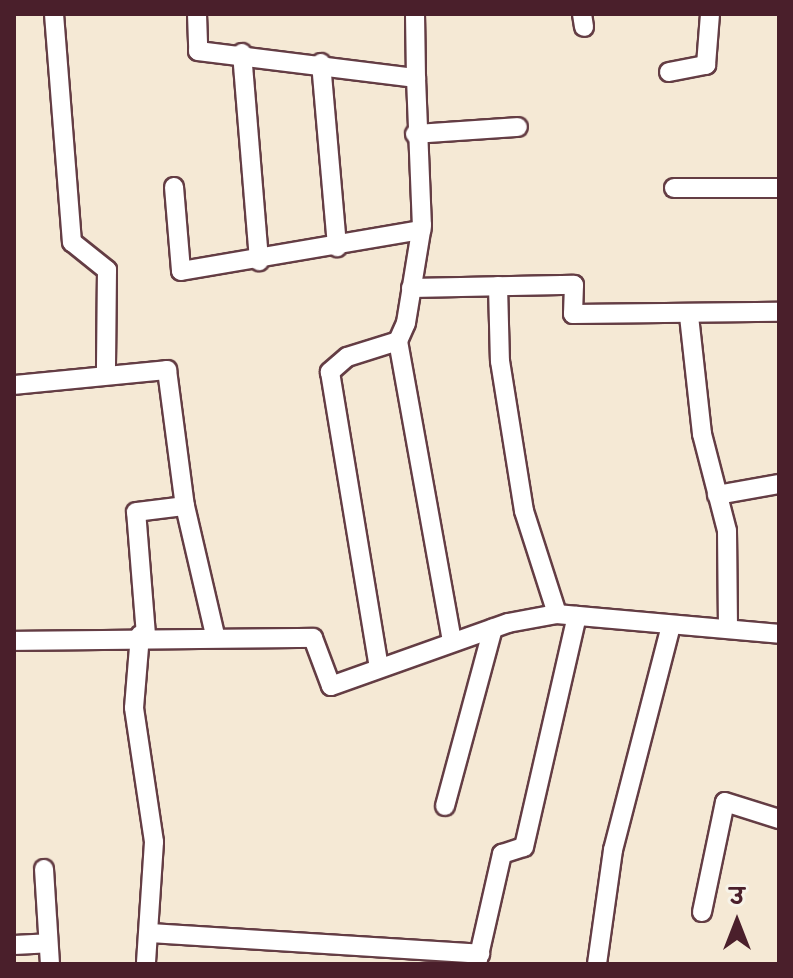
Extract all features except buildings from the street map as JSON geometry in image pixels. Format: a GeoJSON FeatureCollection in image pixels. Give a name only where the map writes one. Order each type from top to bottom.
{"type":"FeatureCollection","features":[{"type":"Feature","properties":{"kind":"street"},"geometry":{"type":"LineString","coordinates":[[54,14],[72,242],[107,270],[106,372]]}},
{"type":"Feature","properties":{"kind":"street"},"geometry":{"type":"LineString","coordinates":[[197,14],[198,51],[242,53],[416,78]]}},
{"type":"Feature","properties":{"kind":"street"},"geometry":{"type":"LineString","coordinates":[[415,14],[415,134],[422,230],[398,341],[452,642]]}},
{"type":"Feature","properties":{"kind":"street"},"geometry":{"type":"LineString","coordinates":[[669,72],[706,65],[710,14]]}},
{"type":"Feature","properties":{"kind":"street"},"geometry":{"type":"LineString","coordinates":[[242,53],[259,261]]}},
{"type":"Feature","properties":{"kind":"street"},"geometry":{"type":"LineString","coordinates":[[321,63],[337,247]]}},
{"type":"Feature","properties":{"kind":"street"},"geometry":{"type":"LineString","coordinates":[[415,134],[518,127]]}},
{"type":"Feature","properties":{"kind":"street"},"geometry":{"type":"LineString","coordinates":[[174,187],[181,271],[259,261],[422,230]]}},
{"type":"Feature","properties":{"kind":"street"},"geometry":{"type":"LineString","coordinates":[[674,188],[779,188]]}},
{"type":"Feature","properties":{"kind":"street"},"geometry":{"type":"LineString","coordinates":[[411,288],[574,285],[573,314],[689,316],[779,312]]}},
{"type":"Feature","properties":{"kind":"street"},"geometry":{"type":"LineString","coordinates":[[498,286],[500,361],[524,511],[557,614]]}},
{"type":"Feature","properties":{"kind":"street"},"geometry":{"type":"LineString","coordinates":[[689,316],[717,495],[727,531],[728,626]]}},
{"type":"Feature","properties":{"kind":"street"},"geometry":{"type":"LineString","coordinates":[[379,667],[330,372],[347,357],[398,341]]}},
{"type":"Feature","properties":{"kind":"street"},"geometry":{"type":"LineString","coordinates":[[14,385],[106,372],[167,370],[185,506],[215,635]]}},
{"type":"Feature","properties":{"kind":"street"},"geometry":{"type":"LineString","coordinates":[[717,495],[779,484]]}},
{"type":"Feature","properties":{"kind":"street"},"geometry":{"type":"LineString","coordinates":[[146,964],[154,842],[134,708],[143,635],[136,512],[185,506]]}},
{"type":"Feature","properties":{"kind":"street"},"geometry":{"type":"LineString","coordinates":[[14,641],[143,635],[313,638],[331,686],[493,628],[557,614],[671,626],[728,626],[779,634]]}},
{"type":"Feature","properties":{"kind":"street"},"geometry":{"type":"LineString","coordinates":[[150,933],[479,959],[502,854],[524,847],[577,616]]}},
{"type":"Feature","properties":{"kind":"street"},"geometry":{"type":"LineString","coordinates":[[597,964],[613,850],[671,626]]}},
{"type":"Feature","properties":{"kind":"street"},"geometry":{"type":"LineString","coordinates":[[445,806],[493,628]]}},
{"type":"Feature","properties":{"kind":"street"},"geometry":{"type":"LineString","coordinates":[[702,912],[725,802],[779,819]]}},
{"type":"Feature","properties":{"kind":"street"},"geometry":{"type":"LineString","coordinates":[[44,869],[50,964]]}},
{"type":"Feature","properties":{"kind":"street"},"geometry":{"type":"LineString","coordinates":[[14,945],[48,943]]}}]}
